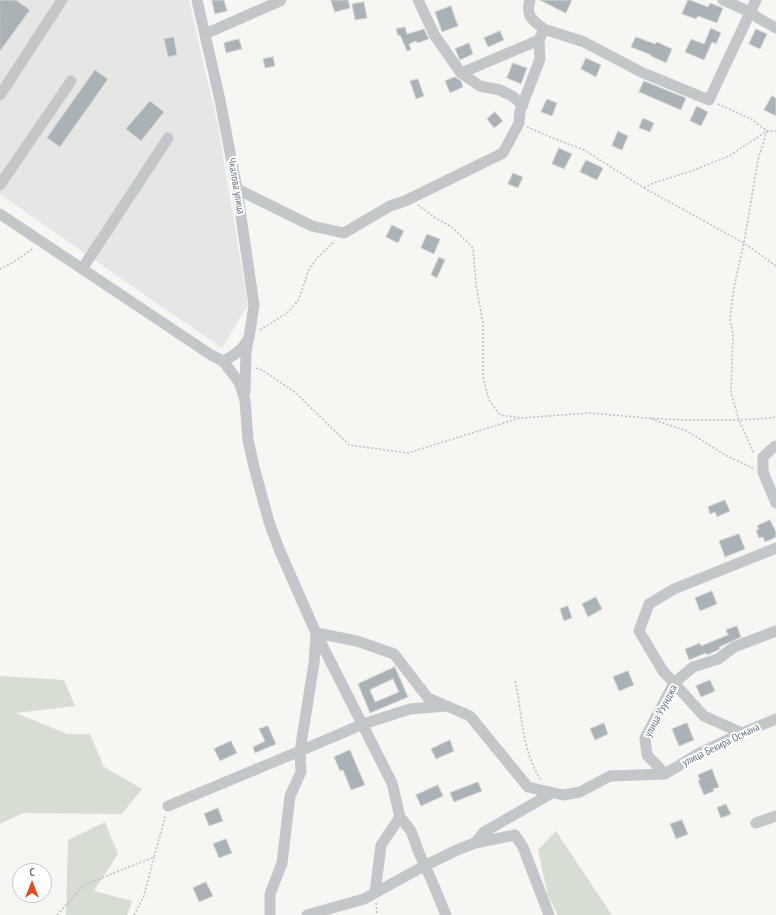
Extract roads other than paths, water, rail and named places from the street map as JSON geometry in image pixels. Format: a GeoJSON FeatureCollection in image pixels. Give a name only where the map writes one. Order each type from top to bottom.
{"type":"FeatureCollection","features":[{"type":"Feature","properties":{"kind":"street"},"geometry":{"type":"LineString","coordinates":[[0,95],[62,0]]}},
{"type":"Feature","properties":{"kind":"street","name":"Чкалова улица"},"geometry":{"type":"LineString","coordinates":[[197,0],[220,100],[237,189],[254,305],[246,352],[245,400]]}},
{"type":"Feature","properties":{"kind":"street"},"geometry":{"type":"LineString","coordinates":[[205,34],[281,0]]}},
{"type":"Feature","properties":{"kind":"street"},"geometry":{"type":"LineString","coordinates":[[418,0],[435,36],[461,73],[480,86],[500,90],[512,96],[523,105]]}},
{"type":"Feature","properties":{"kind":"street"},"geometry":{"type":"LineString","coordinates":[[530,0],[529,13],[532,20],[544,29],[584,42],[641,72],[709,100],[756,0]]}},
{"type":"Feature","properties":{"kind":"street"},"geometry":{"type":"LineString","coordinates":[[723,0],[750,12],[776,28]]}},
{"type":"Feature","properties":{"kind":"street"},"geometry":{"type":"LineString","coordinates":[[237,189],[312,226],[344,233],[390,206],[405,201],[503,153],[518,123],[520,111],[540,59],[539,40],[544,29]]}},
{"type":"Feature","properties":{"kind":"street"},"geometry":{"type":"LineString","coordinates":[[461,73],[539,40]]}},
{"type":"Feature","properties":{"kind":"street"},"geometry":{"type":"LineString","coordinates":[[0,185],[71,81]]}},
{"type":"Feature","properties":{"kind":"street"},"geometry":{"type":"LineString","coordinates":[[82,269],[168,138]]}},
{"type":"Feature","properties":{"kind":"street"},"geometry":{"type":"LineString","coordinates":[[0,214],[211,355],[223,361],[239,382],[245,400],[248,440],[254,467],[269,522],[279,549],[316,633],[392,783],[400,817],[411,831],[424,866],[446,915]]}},
{"type":"Feature","properties":{"kind":"street"},"geometry":{"type":"LineString","coordinates":[[223,361],[234,355],[243,347],[249,338]]}},
{"type":"Feature","properties":{"kind":"street"},"geometry":{"type":"LineString","coordinates":[[776,446],[763,457],[763,472],[776,503]]}},
{"type":"Feature","properties":{"kind":"street"},"geometry":{"type":"LineString","coordinates":[[742,733],[704,716],[663,671],[639,631],[649,604],[674,589],[776,548]]}},
{"type":"Feature","properties":{"kind":"street","name":"улица Узунджа"},"geometry":{"type":"LineString","coordinates":[[665,774],[647,755],[645,738],[674,683],[693,667],[718,659],[734,647],[776,631]]}},
{"type":"Feature","properties":{"kind":"street"},"geometry":{"type":"LineString","coordinates":[[270,915],[270,894],[282,863],[290,796],[300,772],[300,751],[314,663],[316,633]]}},
{"type":"Feature","properties":{"kind":"street","name":"улица Бекира Османа"},"geometry":{"type":"LineString","coordinates":[[316,633],[356,641],[394,654],[428,698],[470,716],[528,787],[552,793],[563,795],[580,792],[610,776],[665,774],[698,754],[776,719]]}},
{"type":"Feature","properties":{"kind":"street"},"geometry":{"type":"LineString","coordinates":[[168,806],[363,724],[410,709],[448,706]]}},
{"type":"Feature","properties":{"kind":"street"},"geometry":{"type":"LineString","coordinates":[[475,843],[484,832],[552,793]]}},
{"type":"Feature","properties":{"kind":"street"},"geometry":{"type":"LineString","coordinates":[[756,823],[776,816]]}},
{"type":"Feature","properties":{"kind":"street"},"geometry":{"type":"LineString","coordinates":[[375,893],[381,845],[400,817]]}},
{"type":"Feature","properties":{"kind":"street"},"geometry":{"type":"LineString","coordinates":[[307,915],[364,899],[424,866],[475,843],[515,835],[523,847],[549,915]]}}]}
